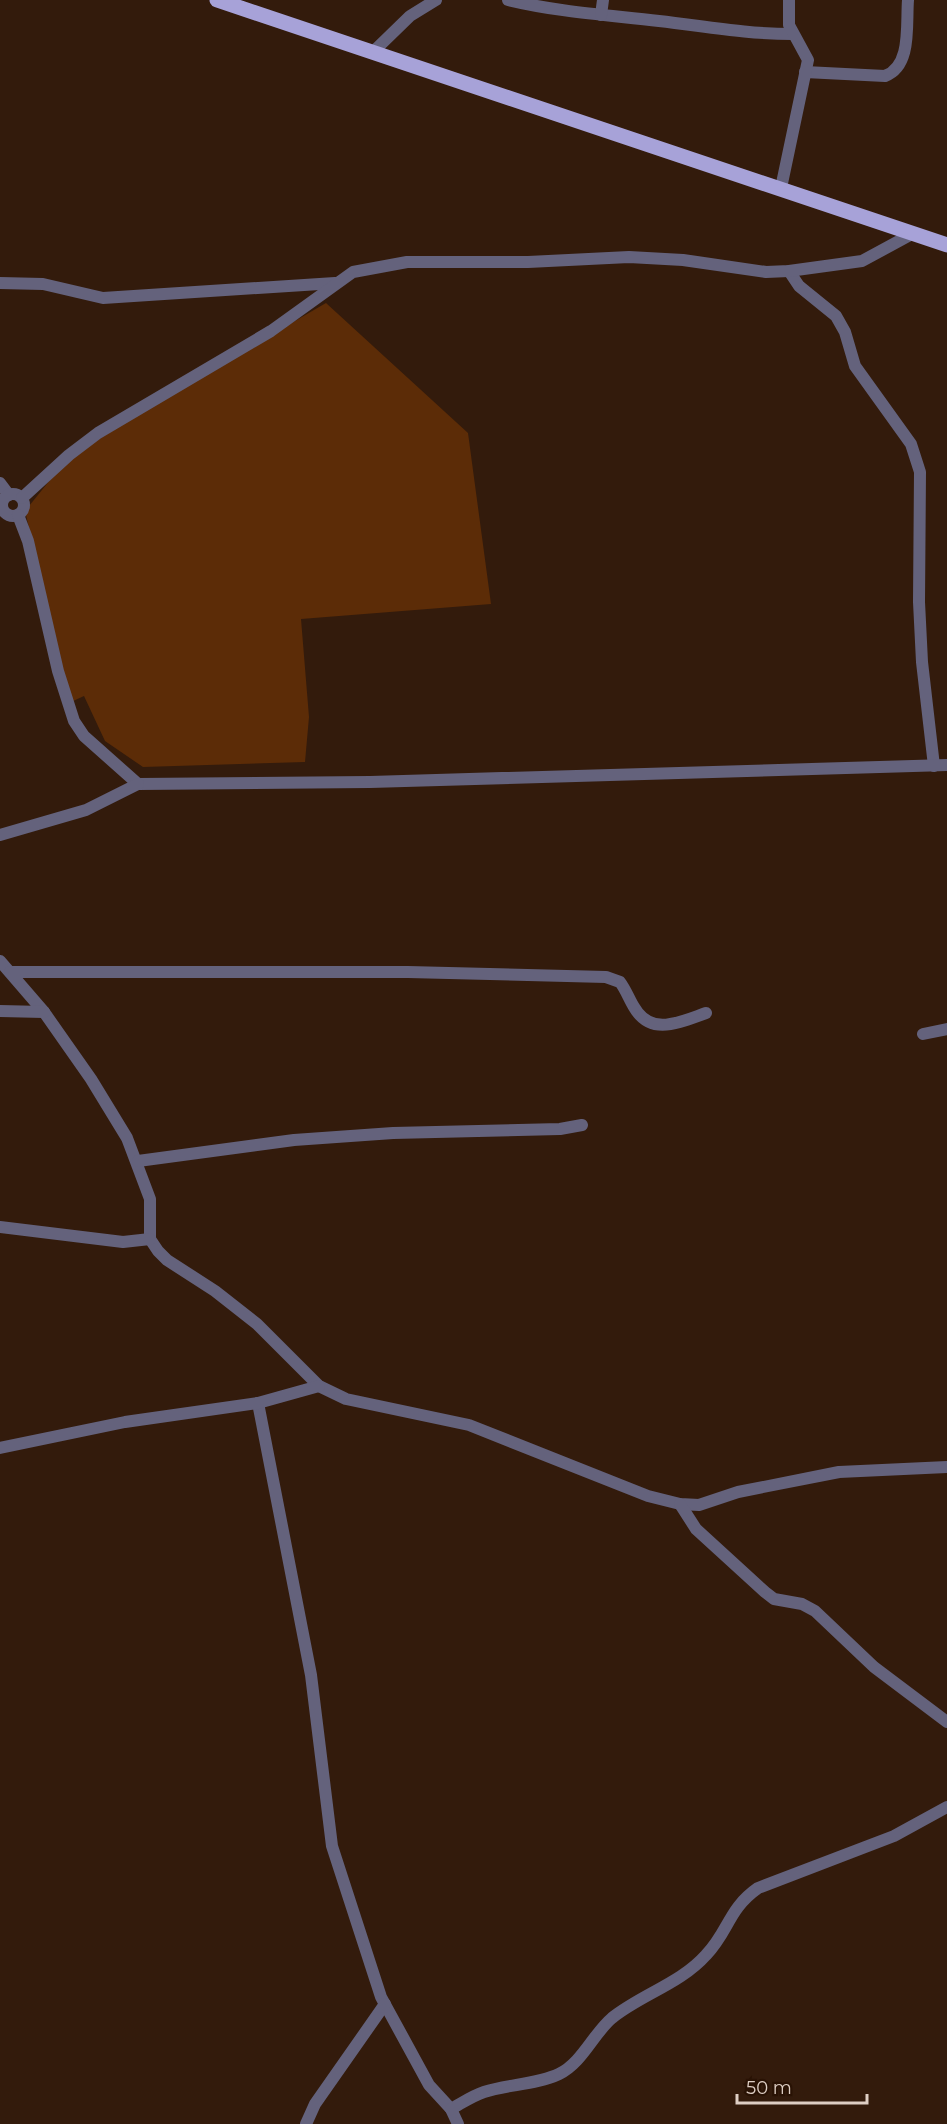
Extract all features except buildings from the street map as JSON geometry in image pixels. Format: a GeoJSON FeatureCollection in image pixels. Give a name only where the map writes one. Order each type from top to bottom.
{"type":"FeatureCollection","features":[{"type":"Feature","properties":{"kind":"main road"},"geometry":{"type":"LineString","coordinates":[[217,0],[781,188],[910,235],[947,245]]}},
{"type":"Feature","properties":{"kind":"street"},"geometry":{"type":"LineString","coordinates":[[373,52],[410,15],[436,0]]}},
{"type":"Feature","properties":{"kind":"street"},"geometry":{"type":"LineString","coordinates":[[508,0],[553,10],[747,34],[792,34]]}},
{"type":"Feature","properties":{"kind":"street"},"geometry":{"type":"LineString","coordinates":[[602,15],[603,0]]}},
{"type":"Feature","properties":{"kind":"street"},"geometry":{"type":"LineString","coordinates":[[781,188],[807,54],[792,34],[789,25],[789,0]]}},
{"type":"Feature","properties":{"kind":"street"},"geometry":{"type":"LineString","coordinates":[[805,72],[885,76],[895,72],[903,62],[908,0]]}},
{"type":"Feature","properties":{"kind":"street"},"geometry":{"type":"LineString","coordinates":[[22,498],[69,455],[98,433],[271,332],[353,272],[407,262],[528,262],[629,257],[683,260],[766,272],[789,271],[862,261],[910,235]]}},
{"type":"Feature","properties":{"kind":"street"},"geometry":{"type":"LineString","coordinates":[[789,271],[799,286],[836,316],[845,332],[855,366],[911,444],[917,458],[920,472],[921,652],[934,766]]}},
{"type":"Feature","properties":{"kind":"street"},"geometry":{"type":"LineString","coordinates":[[0,283],[43,284],[103,298],[335,284]]}},
{"type":"Feature","properties":{"kind":"street"},"geometry":{"type":"LineString","coordinates":[[0,483],[9,495],[22,498]]}},
{"type":"Feature","properties":{"kind":"street"},"geometry":{"type":"LineString","coordinates":[[9,495],[3,502],[2,513],[13,516],[18,515],[24,508],[22,498]]}},
{"type":"Feature","properties":{"kind":"street"},"geometry":{"type":"LineString","coordinates":[[18,515],[28,542],[58,671],[74,721],[84,736],[138,784]]}},
{"type":"Feature","properties":{"kind":"street"},"geometry":{"type":"LineString","coordinates":[[0,835],[86,810],[138,784],[370,782],[947,765]]}},
{"type":"Feature","properties":{"kind":"street"},"geometry":{"type":"LineString","coordinates":[[0,961],[44,1012],[91,1079],[138,1161],[150,1199],[150,1239],[167,1260],[215,1291],[275,1340],[319,1386],[346,1400],[469,1425],[648,1496],[680,1504],[699,1505],[738,1492],[839,1472],[947,1467]]}},
{"type":"Feature","properties":{"kind":"street"},"geometry":{"type":"LineString","coordinates":[[10,972],[397,972],[606,977],[620,982],[644,1021],[654,1025],[668,1027],[706,1013]]}},
{"type":"Feature","properties":{"kind":"street"},"geometry":{"type":"LineString","coordinates":[[0,1011],[44,1012]]}},
{"type":"Feature","properties":{"kind":"street"},"geometry":{"type":"LineString","coordinates":[[923,1034],[947,1029]]}},
{"type":"Feature","properties":{"kind":"street"},"geometry":{"type":"LineString","coordinates":[[138,1161],[294,1140],[393,1133],[560,1129],[582,1125]]}},
{"type":"Feature","properties":{"kind":"street"},"geometry":{"type":"LineString","coordinates":[[0,1227],[123,1242],[150,1239]]}},
{"type":"Feature","properties":{"kind":"street"},"geometry":{"type":"LineString","coordinates":[[0,1448],[125,1422],[258,1403],[319,1386]]}},
{"type":"Feature","properties":{"kind":"street"},"geometry":{"type":"LineString","coordinates":[[258,1403],[311,1675],[332,1846],[347,1898],[385,2004],[429,2085],[451,2109],[459,2124]]}},
{"type":"Feature","properties":{"kind":"street"},"geometry":{"type":"LineString","coordinates":[[680,1504],[696,1529],[765,1592],[774,1599],[802,1604],[815,1611],[874,1667],[947,1722]]}},
{"type":"Feature","properties":{"kind":"street"},"geometry":{"type":"LineString","coordinates":[[451,2109],[483,2092],[559,2074],[571,2066],[595,2034],[613,2017],[683,1977],[697,1965],[711,1950],[733,1910],[758,1888],[894,1836],[947,1807]]}},
{"type":"Feature","properties":{"kind":"street"},"geometry":{"type":"LineString","coordinates":[[306,2124],[315,2104],[385,2004]]}},
{"type":"Feature","properties":{"kind":"shaded area"},"geometry":{"type":"Polygon","coordinates":[[[326,303],[468,433],[491,604],[301,619],[309,717],[305,762],[143,767],[105,741],[84,696],[71,702],[25,511],[67,459],[200,376],[326,303]]]}}]}
